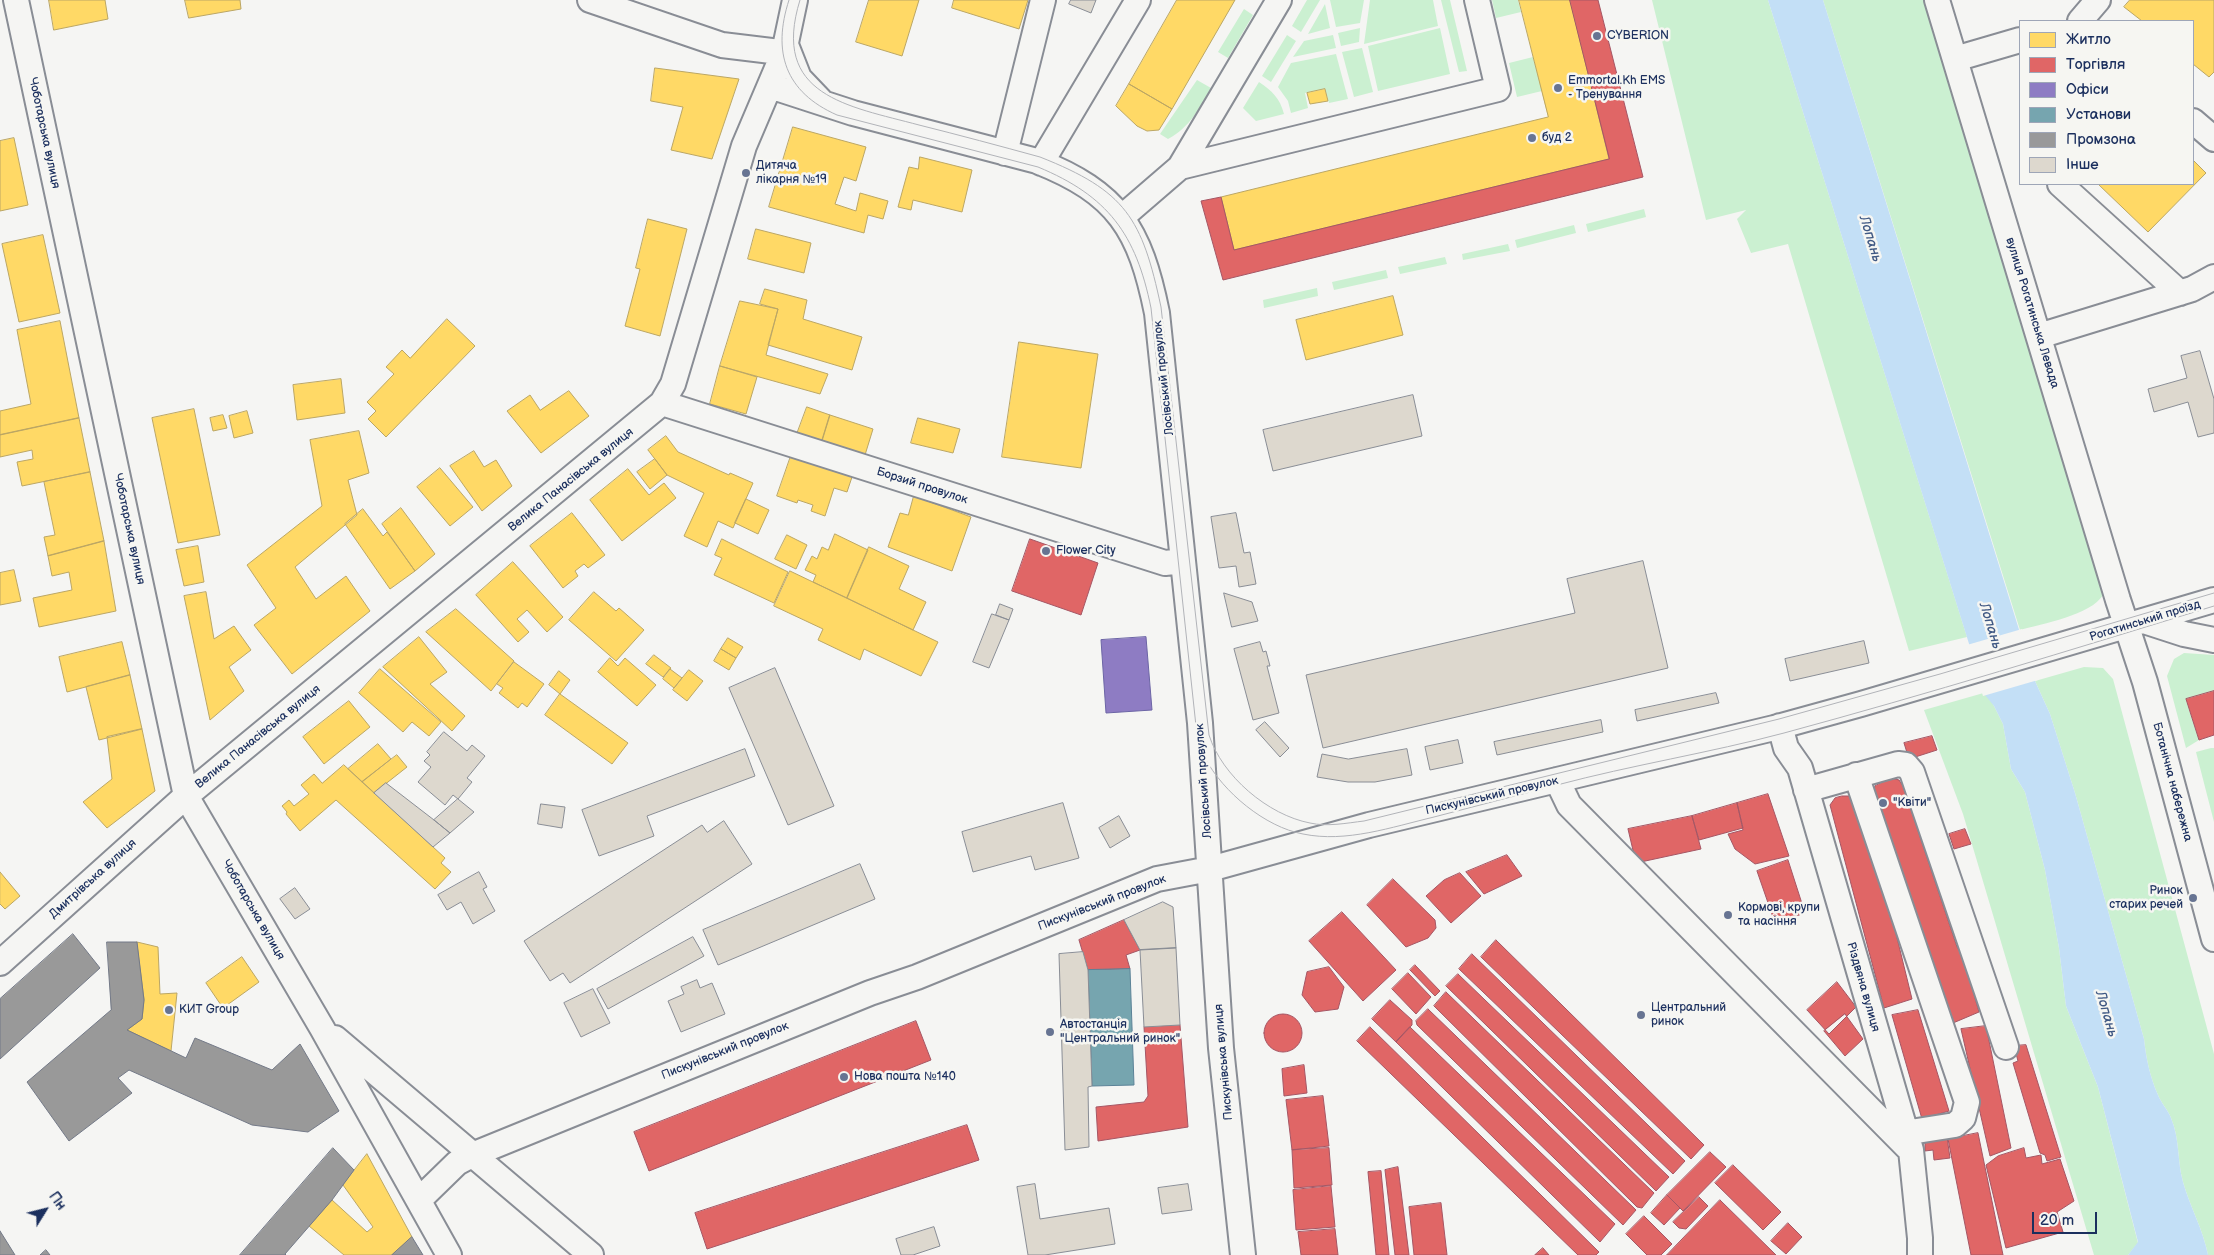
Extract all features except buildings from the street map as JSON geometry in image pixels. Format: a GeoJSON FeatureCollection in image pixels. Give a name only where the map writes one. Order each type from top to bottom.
{"type":"FeatureCollection","features":[{"type":"Feature","properties":{"kind":"street","name":"Чоботарська вулиця"},"geometry":{"type":"LineString","coordinates":[[16,0],[186,796],[322,1028],[420,1200],[449,1255]]}},
{"type":"Feature","properties":{"kind":"street"},"geometry":{"type":"LineString","coordinates":[[590,0],[722,45],[786,50]]}},
{"type":"Feature","properties":{"kind":"street","name":"Велика Панасівська вулиця"},"geometry":{"type":"LineString","coordinates":[[186,796],[662,403],[673,384],[744,146],[786,50],[795,0]]}},
{"type":"Feature","properties":{"kind":"street"},"geometry":{"type":"LineString","coordinates":[[1005,153],[1043,0]]}},
{"type":"Feature","properties":{"kind":"street"},"geometry":{"type":"LineString","coordinates":[[1041,163],[1138,0]]}},
{"type":"Feature","properties":{"kind":"street"},"geometry":{"type":"LineString","coordinates":[[1122,217],[1180,167],[1279,0]]}},
{"type":"Feature","properties":{"kind":"street"},"geometry":{"type":"LineString","coordinates":[[1180,167],[1498,89],[1476,0]]}},
{"type":"Feature","properties":{"kind":"street","name":"вулиця Рогатинська Левада"},"geometry":{"type":"LineString","coordinates":[[1937,0],[2039,336],[2136,624]]}},
{"type":"Feature","properties":{"kind":"street"},"geometry":{"type":"LineString","coordinates":[[2081,20],[2098,0]]}},
{"type":"Feature","properties":{"kind":"street"},"geometry":{"type":"LineString","coordinates":[[1955,59],[2019,40]]}},
{"type":"Feature","properties":{"kind":"street","name":"Лосівський провулок"},"geometry":{"type":"LineString","coordinates":[[786,50],[800,78],[824,103]]}},
{"type":"Feature","properties":{"kind":"street","name":"Лосівський провулок"},"geometry":{"type":"LineString","coordinates":[[770,86],[853,114],[1041,163],[1080,180],[1102,196],[1122,217],[1138,246],[1149,276],[1157,312],[1200,723],[1210,868]]}},
{"type":"Feature","properties":{"kind":"street"},"geometry":{"type":"LineString","coordinates":[[2194,122],[2214,139]]}},
{"type":"Feature","properties":{"kind":"street"},"geometry":{"type":"LineString","coordinates":[[2061,185],[2180,293]]}},
{"type":"Feature","properties":{"kind":"street"},"geometry":{"type":"LineString","coordinates":[[2039,336],[2180,293],[2214,277]]}},
{"type":"Feature","properties":{"kind":"street","name":"Борзий провулок"},"geometry":{"type":"LineString","coordinates":[[662,403],[1165,563],[1183,561]]}},
{"type":"Feature","properties":{"kind":"street","name":"Рогатинський проїзд"},"geometry":{"type":"LineString","coordinates":[[1941,681],[2214,600]]}},
{"type":"Feature","properties":{"kind":"street"},"geometry":{"type":"LineString","coordinates":[[2136,624],[2214,640]]}},
{"type":"Feature","properties":{"kind":"street","name":"Ботанічна набережна"},"geometry":{"type":"LineString","coordinates":[[2136,624],[2145,682],[2214,939]]}},
{"type":"Feature","properties":{"kind":"street","name":"Пискунівський провулок"},"geometry":{"type":"LineString","coordinates":[[420,1200],[457,1162],[472,1155],[852,1000],[917,977],[1157,880],[1210,868],[1369,825],[1780,726],[1941,681]]}},
{"type":"Feature","properties":{"kind":"street","name":"Різдвяна вулиця"},"geometry":{"type":"LineString","coordinates":[[1780,726],[1786,748],[1800,768],[1908,1142],[1920,1238],[1920,1255]]}},
{"type":"Feature","properties":{"kind":"street"},"geometry":{"type":"LineString","coordinates":[[1806,790],[1898,764],[1906,765],[1912,772],[2006,1047]]}},
{"type":"Feature","properties":{"kind":"street"},"geometry":{"type":"LineString","coordinates":[[1557,780],[1569,805],[1908,1142],[1955,1125],[1963,1118],[1967,1102],[1856,775]]}},
{"type":"Feature","properties":{"kind":"street","name":"Дмитрівська вулиця"},"geometry":{"type":"LineString","coordinates":[[0,963],[186,796]]}},
{"type":"Feature","properties":{"kind":"street","name":"Пискунівська вулиця"},"geometry":{"type":"LineString","coordinates":[[1210,868],[1221,1048],[1243,1255]]}},
{"type":"Feature","properties":{"kind":"street","name":"Чоботарська вулиця"},"geometry":{"type":"LineString","coordinates":[[322,1028],[591,1255]]}},
{"type":"Feature","properties":{"kind":"green space"},"geometry":{"type":"Polygon","coordinates":[[[1307,0],[1320,0],[1301,32],[1292,26],[1307,0]]]}},
{"type":"Feature","properties":{"kind":"green space"},"geometry":{"type":"Polygon","coordinates":[[[1330,0],[1364,0],[1360,23],[1336,27],[1330,0]]]}},
{"type":"Feature","properties":{"kind":"green space"},"geometry":{"type":"Polygon","coordinates":[[[1370,0],[1433,0],[1438,26],[1364,44],[1370,0]]]}},
{"type":"Feature","properties":{"kind":"green space"},"geometry":{"type":"Polygon","coordinates":[[[1441,0],[1450,0],[1467,71],[1459,72],[1441,0]]]}},
{"type":"Feature","properties":{"kind":"green space"},"geometry":{"type":"Polygon","coordinates":[[[1492,0],[1518,0],[1521,12],[1496,18],[1492,0]]]}},
{"type":"Feature","properties":{"kind":"green space"},"geometry":{"type":"Polygon","coordinates":[[[1652,0],[1768,0],[1967,637],[1909,651],[1788,244],[1751,253],[1737,219],[1746,210],[1706,220],[1652,0]]]}},
{"type":"Feature","properties":{"kind":"green space"},"geometry":{"type":"Polygon","coordinates":[[[1823,0],[1927,0],[2105,583],[2103,595],[2097,602],[2065,618],[2020,630],[1823,0]]]}},
{"type":"Feature","properties":{"kind":"green space"},"geometry":{"type":"Polygon","coordinates":[[[1325,4],[1330,28],[1308,34],[1325,4]]]}},
{"type":"Feature","properties":{"kind":"green space"},"geometry":{"type":"Polygon","coordinates":[[[1244,9],[1253,15],[1228,58],[1218,52],[1244,9]]]}},
{"type":"Feature","properties":{"kind":"green space"},"geometry":{"type":"Polygon","coordinates":[[[1360,28],[1359,42],[1341,46],[1338,33],[1360,28]]]}},
{"type":"Feature","properties":{"kind":"green space"},"geometry":{"type":"Polygon","coordinates":[[[1440,28],[1450,74],[1378,91],[1368,46],[1440,28]]]}},
{"type":"Feature","properties":{"kind":"green space"},"geometry":{"type":"Polygon","coordinates":[[[1287,35],[1296,41],[1271,82],[1262,76],[1287,35]]]}},
{"type":"Feature","properties":{"kind":"green space"},"geometry":{"type":"Polygon","coordinates":[[[1333,35],[1336,48],[1293,57],[1304,41],[1333,35]]]}},
{"type":"Feature","properties":{"kind":"green space"},"geometry":{"type":"Polygon","coordinates":[[[1362,48],[1373,92],[1354,97],[1342,52],[1362,48]]]}},
{"type":"Feature","properties":{"kind":"green space"},"geometry":{"type":"Polygon","coordinates":[[[1336,54],[1348,99],[1329,103],[1325,89],[1305,93],[1308,108],[1291,113],[1288,101],[1278,87],[1291,63],[1336,54]]]}},
{"type":"Feature","properties":{"kind":"green space"},"geometry":{"type":"Polygon","coordinates":[[[1533,57],[1542,91],[1517,97],[1509,63],[1533,57]]]}},
{"type":"Feature","properties":{"kind":"green space"},"geometry":{"type":"Polygon","coordinates":[[[1197,80],[1211,88],[1188,123],[1168,139],[1160,134],[1197,80]]]}},
{"type":"Feature","properties":{"kind":"green space"},"geometry":{"type":"Polygon","coordinates":[[[1259,82],[1275,95],[1284,114],[1256,121],[1243,108],[1259,82]]]}},
{"type":"Feature","properties":{"kind":"green space"},"geometry":{"type":"Polygon","coordinates":[[[1644,209],[1646,217],[1588,232],[1586,224],[1644,209]]]}},
{"type":"Feature","properties":{"kind":"green space"},"geometry":{"type":"Polygon","coordinates":[[[1574,225],[1576,233],[1517,248],[1515,240],[1574,225]]]}},
{"type":"Feature","properties":{"kind":"green space"},"geometry":{"type":"Polygon","coordinates":[[[1508,244],[1510,251],[1463,260],[1462,254],[1508,244]]]}},
{"type":"Feature","properties":{"kind":"green space"},"geometry":{"type":"Polygon","coordinates":[[[1445,257],[1447,264],[1400,274],[1398,267],[1445,257]]]}},
{"type":"Feature","properties":{"kind":"green space"},"geometry":{"type":"Polygon","coordinates":[[[1386,270],[1388,278],[1334,290],[1332,282],[1386,270]]]}},
{"type":"Feature","properties":{"kind":"green space"},"geometry":{"type":"Polygon","coordinates":[[[1317,288],[1318,296],[1264,308],[1263,300],[1317,288]]]}},
{"type":"Feature","properties":{"kind":"green space"},"geometry":{"type":"Polygon","coordinates":[[[2184,653],[2214,655],[2214,691],[2186,700],[2199,740],[2186,748],[2167,676],[2174,659],[2184,653]]]}},
{"type":"Feature","properties":{"kind":"green space"},"geometry":{"type":"Polygon","coordinates":[[[2084,667],[2103,668],[2113,679],[2214,1054],[2214,1255],[2208,1255],[2186,1191],[2181,1174],[2174,1126],[2170,1115],[2159,1098],[2153,1081],[2144,1039],[2075,793],[2050,714],[2035,681],[2084,667]]]}},
{"type":"Feature","properties":{"kind":"green space"},"geometry":{"type":"Polygon","coordinates":[[[1987,692],[2003,724],[2011,769],[2025,792],[2045,870],[2059,948],[2066,1006],[2098,1087],[2138,1243],[2128,1255],[2094,1255],[1963,814],[1924,710],[1987,692]]]}},
{"type":"Feature","properties":{"kind":"green space"},"geometry":{"type":"Polygon","coordinates":[[[2214,748],[2214,822],[2196,752],[2214,748]]]}},
{"type":"Feature","properties":{"kind":"water","name":"Лопань"},"geometry":{"type":"Polygon","coordinates":[[[1768,0],[1823,0],[2035,681],[2050,714],[2075,793],[2144,1039],[2147,1060],[2155,1088],[2174,1126],[2183,1182],[2208,1255],[2128,1255],[2138,1242],[2098,1087],[2066,1006],[2059,948],[2045,870],[2025,792],[2011,769],[2003,724],[1994,706],[1985,695],[1768,0]]]}},
{"type":"Feature","properties":{"kind":"pier"},"geometry":{"type":"Polygon","coordinates":[[[2022,629],[2038,680],[1983,696],[1967,645],[2022,629]]]}},
{"type":"Feature","properties":{"kind":"tram line"},"geometry":{"type":"LineString","coordinates":[[789,0],[782,37],[783,53],[787,68],[794,82],[805,95],[819,106],[837,115],[1038,167],[1062,178],[1101,205],[1127,239],[1137,259],[1151,308],[1199,742],[1205,758],[1223,783],[1246,806],[1274,824],[1303,834],[1319,836],[1336,837],[1369,833],[1585,778],[1784,733],[1946,687],[2214,606]]}},
{"type":"Feature","properties":{"kind":"tram line"},"geometry":{"type":"LineString","coordinates":[[800,0],[794,32],[796,57],[806,77],[822,91],[842,102],[866,111],[1040,157],[1093,182],[1126,211],[1137,229],[1154,276],[1161,307],[1209,735],[1224,765],[1236,779],[1263,802],[1278,812],[1294,819],[1323,825],[1364,821],[1779,719],[1940,674],[2214,593]]}},
{"type":"Feature","properties":{"kind":"place","name":"CYBERION"},"geometry":{"type":"Point","coordinates":[1597,36]}},
{"type":"Feature","properties":{"kind":"place","name":"Emmortal.Kh EMS - Тренування"},"geometry":{"type":"Point","coordinates":[1558,88]}},
{"type":"Feature","properties":{"kind":"place","name":"буд 2"},"geometry":{"type":"Point","coordinates":[1532,138]}},
{"type":"Feature","properties":{"kind":"place","name":"Дитяча лікарня №19"},"geometry":{"type":"Point","coordinates":[746,173]}},
{"type":"Feature","properties":{"kind":"place","name":"Flower City"},"geometry":{"type":"Point","coordinates":[1046,551]}},
{"type":"Feature","properties":{"kind":"place","name":"\"Квіти\""},"geometry":{"type":"Point","coordinates":[1883,803]}},
{"type":"Feature","properties":{"kind":"place","name":"Ринок старих речей"},"geometry":{"type":"Point","coordinates":[2193,898]}},
{"type":"Feature","properties":{"kind":"place","name":"Кормові, крупи та насіння"},"geometry":{"type":"Point","coordinates":[1728,915]}},
{"type":"Feature","properties":{"kind":"place","name":"КИТ Group"},"geometry":{"type":"Point","coordinates":[169,1010]}},
{"type":"Feature","properties":{"kind":"place","name":"Центральний ринок"},"geometry":{"type":"Point","coordinates":[1641,1015]}},
{"type":"Feature","properties":{"kind":"place","name":"Автостанція \"Центральний ринок\""},"geometry":{"type":"Point","coordinates":[1050,1032]}},
{"type":"Feature","properties":{"kind":"place","name":"Нова пошта №140"},"geometry":{"type":"Point","coordinates":[844,1077]}}]}
